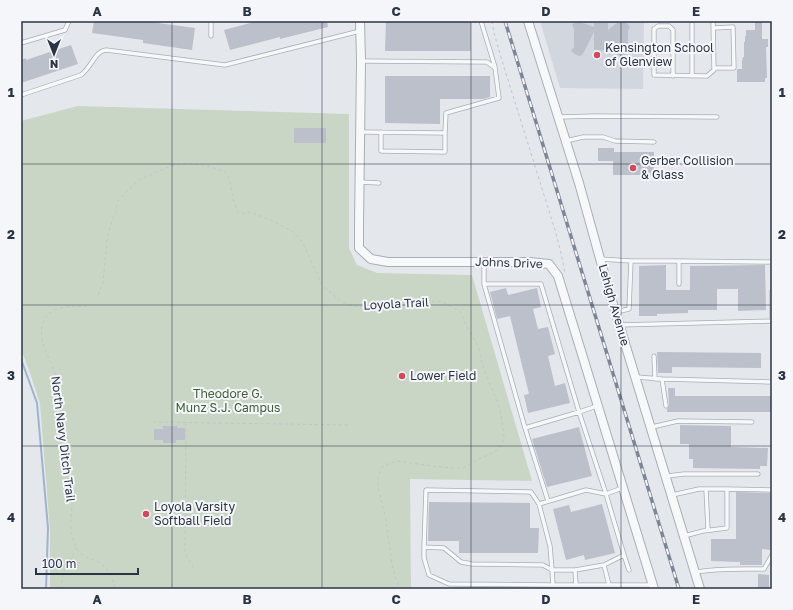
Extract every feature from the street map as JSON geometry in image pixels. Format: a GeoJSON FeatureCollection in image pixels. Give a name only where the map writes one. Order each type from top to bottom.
{"type":"FeatureCollection","features":[{"type":"Feature","properties":{"kind":"street","name":"Johns Drive"},"geometry":{"type":"LineString","coordinates":[[360,21],[359,248],[371,259],[388,262],[530,262],[549,264],[558,276],[653,587]]}},
{"type":"Feature","properties":{"kind":"street","name":"Lehigh Avenue"},"geometry":{"type":"LineString","coordinates":[[528,21],[579,183],[619,325],[700,589]]}},
{"type":"Feature","properties":{"kind":"lane"},"geometry":{"type":"LineString","coordinates":[[21,43],[65,30],[69,21]]}},
{"type":"Feature","properties":{"kind":"lane"},"geometry":{"type":"LineString","coordinates":[[211,21],[211,36]]}},
{"type":"Feature","properties":{"kind":"lane"},"geometry":{"type":"LineString","coordinates":[[381,132],[381,151],[445,152],[446,113],[499,98],[495,68],[481,21]]}},
{"type":"Feature","properties":{"kind":"lane"},"geometry":{"type":"LineString","coordinates":[[673,76],[673,30],[669,26],[658,26],[654,29],[654,76],[673,76],[692,76],[707,76],[714,70],[713,21]]}},
{"type":"Feature","properties":{"kind":"lane"},"geometry":{"type":"LineString","coordinates":[[692,24],[692,76]]}},
{"type":"Feature","properties":{"kind":"lane"},"geometry":{"type":"LineString","coordinates":[[714,28],[733,27],[734,68],[714,68]]}},
{"type":"Feature","properties":{"kind":"lane"},"geometry":{"type":"LineString","coordinates":[[21,95],[81,75],[88,69],[102,50],[225,65],[360,31]]}},
{"type":"Feature","properties":{"kind":"lane"},"geometry":{"type":"LineString","coordinates":[[361,61],[487,62],[495,68]]}},
{"type":"Feature","properties":{"kind":"lane"},"geometry":{"type":"LineString","coordinates":[[558,117],[717,117]]}},
{"type":"Feature","properties":{"kind":"lane"},"geometry":{"type":"LineString","coordinates":[[360,132],[445,133]]}},
{"type":"Feature","properties":{"kind":"lane"},"geometry":{"type":"LineString","coordinates":[[566,141],[583,137],[603,137],[615,141],[654,142]]}},
{"type":"Feature","properties":{"kind":"lane"},"geometry":{"type":"LineString","coordinates":[[359,182],[379,183]]}},
{"type":"Feature","properties":{"kind":"lane"},"geometry":{"type":"LineString","coordinates":[[600,259],[631,261],[772,262]]}},
{"type":"Feature","properties":{"kind":"lane"},"geometry":{"type":"LineString","coordinates":[[616,312],[629,309],[631,261]]}},
{"type":"Feature","properties":{"kind":"lane"},"geometry":{"type":"LineString","coordinates":[[679,284],[680,261]]}},
{"type":"Feature","properties":{"kind":"lane"},"geometry":{"type":"LineString","coordinates":[[484,262],[484,284],[525,428],[548,501]]}},
{"type":"Feature","properties":{"kind":"lane"},"geometry":{"type":"LineString","coordinates":[[484,284],[541,284],[579,412],[629,570]]}},
{"type":"Feature","properties":{"kind":"lane"},"geometry":{"type":"LineString","coordinates":[[619,325],[772,321],[772,291]]}},
{"type":"Feature","properties":{"kind":"lane"},"geometry":{"type":"LineString","coordinates":[[654,356],[655,379]]}},
{"type":"Feature","properties":{"kind":"lane"},"geometry":{"type":"LineString","coordinates":[[635,377],[655,379],[770,382]]}},
{"type":"Feature","properties":{"kind":"lane"},"geometry":{"type":"LineString","coordinates":[[662,379],[666,406]]}},
{"type":"Feature","properties":{"kind":"lane"},"geometry":{"type":"LineString","coordinates":[[525,428],[598,406]]}},
{"type":"Feature","properties":{"kind":"lane"},"geometry":{"type":"LineString","coordinates":[[651,428],[678,421],[752,422]]}},
{"type":"Feature","properties":{"kind":"lane"},"geometry":{"type":"LineString","coordinates":[[665,476],[684,474],[758,474]]}},
{"type":"Feature","properties":{"kind":"lane"},"geometry":{"type":"LineString","coordinates":[[539,504],[586,490],[606,494],[623,488]]}},
{"type":"Feature","properties":{"kind":"lane"},"geometry":{"type":"LineString","coordinates":[[671,495],[699,489],[772,490]]}},
{"type":"Feature","properties":{"kind":"lane"},"geometry":{"type":"LineString","coordinates":[[706,489],[708,530]]}},
{"type":"Feature","properties":{"kind":"lane"},"geometry":{"type":"LineString","coordinates":[[684,536],[708,530],[726,528],[727,489]]}},
{"type":"Feature","properties":{"kind":"lane"},"geometry":{"type":"LineString","coordinates":[[552,585],[550,546],[539,504],[531,492],[426,490],[424,558],[429,575],[449,584],[542,585],[552,585],[576,585],[609,585],[653,587]]}},
{"type":"Feature","properties":{"kind":"lane"},"geometry":{"type":"LineString","coordinates":[[424,546],[444,548],[460,562],[472,564],[543,565],[552,570],[575,570],[604,565],[624,555]]}},
{"type":"Feature","properties":{"kind":"lane"},"geometry":{"type":"LineString","coordinates":[[695,572],[726,569],[764,569],[772,555]]}},
{"type":"Feature","properties":{"kind":"lane"},"geometry":{"type":"LineString","coordinates":[[604,565],[609,585]]}},
{"type":"Feature","properties":{"kind":"lane"},"geometry":{"type":"LineString","coordinates":[[575,570],[576,585]]}},
{"type":"Feature","properties":{"kind":"lane"},"geometry":{"type":"LineString","coordinates":[[540,589],[542,585]]}},
{"type":"Feature","properties":{"kind":"path"},"geometry":{"type":"LineString","coordinates":[[492,21],[503,64],[559,245],[565,274]]}},
{"type":"Feature","properties":{"kind":"path","name":"Loyola Trail"},"geometry":{"type":"LineString","coordinates":[[98,296],[106,261],[105,253],[107,239],[118,201],[139,180],[170,166],[186,164],[204,165],[224,171],[229,177],[233,199],[238,212],[242,214],[248,212],[255,214],[292,231],[303,243],[324,287],[342,302],[352,306],[381,307],[434,301],[443,302],[460,311],[478,346],[483,367],[500,409],[504,436],[502,445],[496,452],[478,459],[463,468],[440,467],[397,461],[382,467],[378,476],[378,486],[386,521],[392,565],[399,589]]}},
{"type":"Feature","properties":{"kind":"path","name":"North Navy Ditch Trail"},"geometry":{"type":"LineString","coordinates":[[76,547],[71,531],[72,504],[60,434],[62,411],[59,390],[54,369],[42,342],[41,329],[46,315],[56,309],[87,306]]}},
{"type":"Feature","properties":{"kind":"path"},"geometry":{"type":"LineString","coordinates":[[153,422],[348,425]]}},
{"type":"Feature","properties":{"kind":"path"},"geometry":{"type":"LineString","coordinates":[[186,422],[185,553],[194,570]]}},
{"type":"Feature","properties":{"kind":"path"},"geometry":{"type":"LineString","coordinates":[[60,589],[63,574],[76,547]]}},
{"type":"Feature","properties":{"kind":"path"},"geometry":{"type":"LineString","coordinates":[[76,547],[82,556],[100,563],[105,568],[111,576],[115,589]]}},
{"type":"Feature","properties":{"kind":"shaded area","name":"Kensington School of Glenview"},"geometry":{"type":"Polygon","coordinates":[[[540,21],[644,21],[643,89],[560,88],[540,21]]]}},
{"type":"Feature","properties":{"kind":"green space","name":"Theodore G. Munz S.J. Campus"},"geometry":{"type":"Polygon","coordinates":[[[78,106],[349,114],[349,248],[357,265],[377,273],[472,275],[532,481],[410,479],[411,589],[50,589],[50,530],[40,404],[21,349],[21,121],[78,106]]]}},
{"type":"Feature","properties":{"kind":"building"},"geometry":{"type":"Polygon","coordinates":[[[94,21],[143,21],[195,28],[192,50],[143,43],[143,40],[92,33],[94,21]]]}},
{"type":"Feature","properties":{"kind":"building"},"geometry":{"type":"Polygon","coordinates":[[[258,21],[327,21],[328,27],[280,39],[280,37],[230,50],[224,30],[258,21]]]}},
{"type":"Feature","properties":{"kind":"building"},"geometry":{"type":"Polygon","coordinates":[[[386,21],[471,21],[471,51],[385,51],[386,21]]]}},
{"type":"Feature","properties":{"kind":"building"},"geometry":{"type":"Polygon","coordinates":[[[755,21],[762,21],[762,39],[768,39],[768,47],[766,47],[767,78],[765,78],[765,82],[737,82],[737,69],[742,69],[746,30],[755,30],[755,21]]]}},
{"type":"Feature","properties":{"kind":"building"},"geometry":{"type":"Polygon","coordinates":[[[577,22],[594,27],[594,23],[608,23],[608,30],[618,22],[625,22],[630,28],[628,30],[628,53],[624,56],[619,56],[616,54],[616,51],[594,50],[594,32],[583,54],[580,56],[576,55],[571,51],[574,47],[574,29],[572,24],[577,22]]]}},
{"type":"Feature","properties":{"kind":"building"},"geometry":{"type":"Polygon","coordinates":[[[71,45],[78,64],[21,83],[21,60],[26,58],[26,60],[71,45]]]}},
{"type":"Feature","properties":{"kind":"building"},"geometry":{"type":"Polygon","coordinates":[[[385,76],[490,76],[490,97],[483,99],[440,99],[440,124],[385,123],[385,76]]]}},
{"type":"Feature","properties":{"kind":"building"},"geometry":{"type":"Polygon","coordinates":[[[294,128],[326,128],[326,143],[294,143],[294,128]]]}},
{"type":"Feature","properties":{"kind":"building","name":"Gerber Collision & Glass"},"geometry":{"type":"Polygon","coordinates":[[[598,148],[614,148],[614,152],[654,152],[654,175],[613,175],[613,161],[598,161],[598,148]]]}},
{"type":"Feature","properties":{"kind":"building"},"geometry":{"type":"Polygon","coordinates":[[[666,265],[666,290],[690,290],[690,266],[765,265],[766,310],[738,311],[738,289],[717,289],[717,310],[688,310],[688,313],[639,316],[639,266],[666,265]]]}},
{"type":"Feature","properties":{"kind":"building"},"geometry":{"type":"Polygon","coordinates":[[[506,288],[508,295],[537,288],[541,307],[533,309],[538,329],[548,327],[555,354],[548,356],[555,386],[565,383],[570,403],[528,413],[524,395],[529,394],[510,316],[497,319],[490,292],[506,288]]]}},
{"type":"Feature","properties":{"kind":"building"},"geometry":{"type":"Polygon","coordinates":[[[657,352],[761,353],[761,368],[672,367],[672,373],[658,373],[657,352]]]}},
{"type":"Feature","properties":{"kind":"building"},"geometry":{"type":"Polygon","coordinates":[[[668,388],[675,388],[675,396],[771,396],[771,412],[667,412],[669,406],[668,388]]]}},
{"type":"Feature","properties":{"kind":"building"},"geometry":{"type":"Polygon","coordinates":[[[680,425],[731,426],[731,447],[768,448],[767,466],[760,466],[760,469],[693,468],[693,459],[689,459],[689,444],[680,444],[680,425]]]}},
{"type":"Feature","properties":{"kind":"building"},"geometry":{"type":"Polygon","coordinates":[[[163,426],[177,426],[177,428],[185,428],[185,440],[176,440],[176,443],[163,443],[163,440],[154,440],[154,429],[163,429],[163,426]]]}},
{"type":"Feature","properties":{"kind":"building"},"geometry":{"type":"Polygon","coordinates":[[[579,427],[592,476],[547,487],[532,439],[579,427]]]}},
{"type":"Feature","properties":{"kind":"building"},"geometry":{"type":"Polygon","coordinates":[[[736,492],[772,493],[771,550],[762,549],[762,565],[740,565],[740,562],[711,561],[711,539],[736,539],[736,492]]]}},
{"type":"Feature","properties":{"kind":"building"},"geometry":{"type":"Polygon","coordinates":[[[429,502],[530,503],[530,528],[539,528],[538,553],[459,553],[459,541],[428,541],[429,502]]]}},
{"type":"Feature","properties":{"kind":"building"},"geometry":{"type":"Polygon","coordinates":[[[602,504],[615,553],[585,560],[584,555],[566,560],[553,509],[569,505],[571,512],[602,504]]]}},
{"type":"Feature","properties":{"kind":"building"},"geometry":{"type":"Polygon","coordinates":[[[758,574],[769,575],[769,589],[758,589],[758,574]]]}},
{"type":"Feature","properties":{"kind":"waterway"},"geometry":{"type":"LineString","coordinates":[[21,359],[37,403],[48,528],[46,589]]}},
{"type":"Feature","properties":{"kind":"railway"},"geometry":{"type":"LineString","coordinates":[[505,21],[679,589]]}},
{"type":"Feature","properties":{"kind":"place","name":"Kensington School of Glenview"},"geometry":{"type":"Point","coordinates":[597,55]}},
{"type":"Feature","properties":{"kind":"place","name":"Gerber Collision & Glass"},"geometry":{"type":"Point","coordinates":[633,168]}},
{"type":"Feature","properties":{"kind":"place","name":"Lower Field"},"geometry":{"type":"Point","coordinates":[402,376]}},
{"type":"Feature","properties":{"kind":"place","name":"Loyola Varsity Softball Field"},"geometry":{"type":"Point","coordinates":[146,514]}}]}
